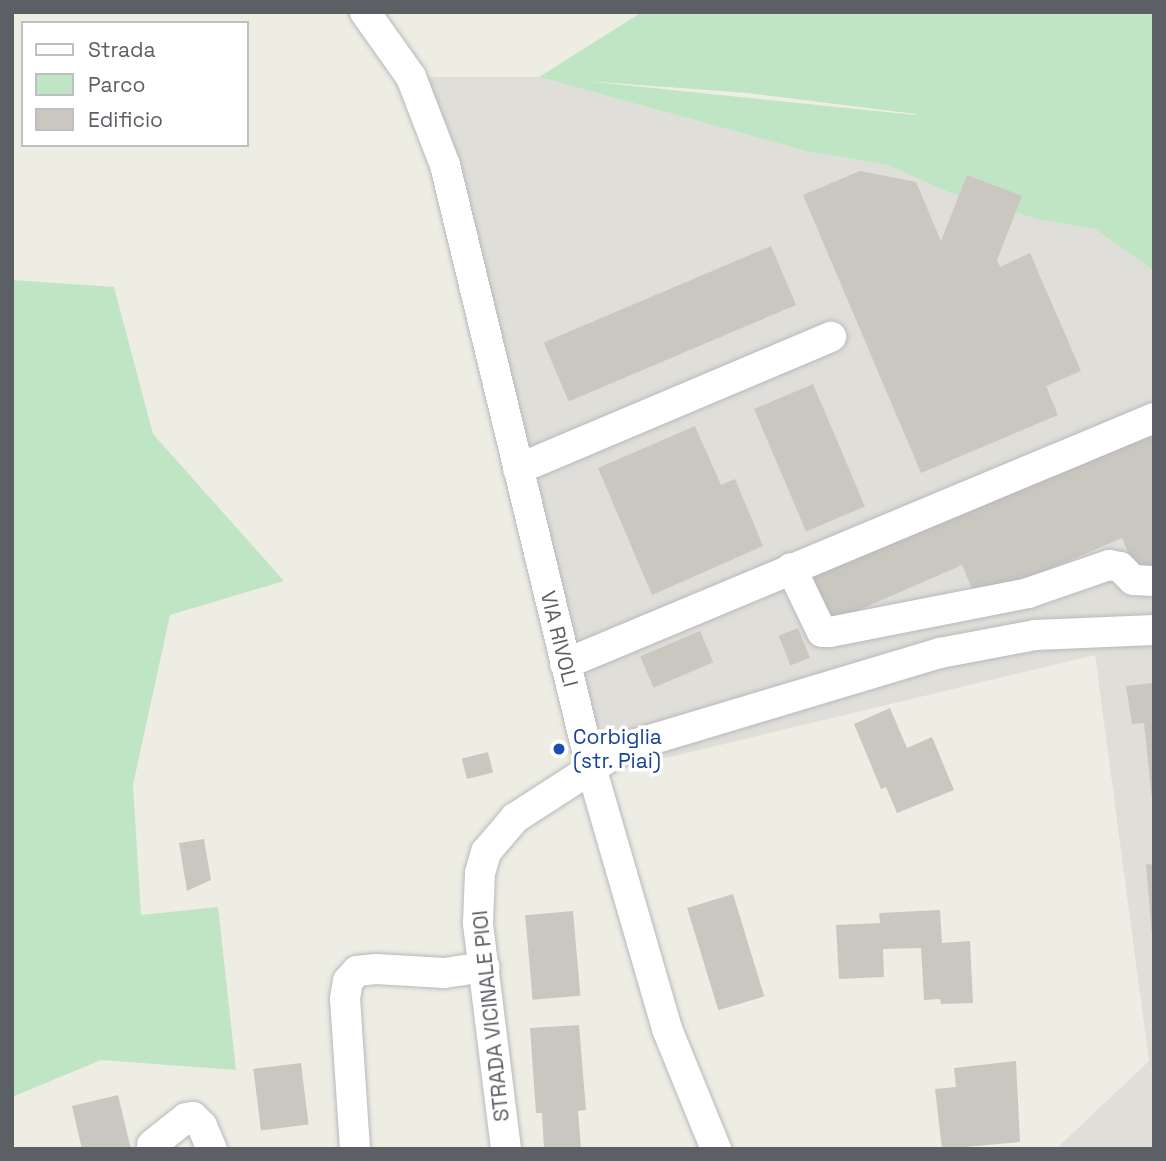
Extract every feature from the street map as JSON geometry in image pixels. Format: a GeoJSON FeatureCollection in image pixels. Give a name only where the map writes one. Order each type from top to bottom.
{"type":"FeatureCollection","features":[{"type":"Feature","properties":{"kind":"street","name":"VIA RIVOLI"},"geometry":{"type":"LineString","coordinates":[[365,12],[411,77],[431,121],[591,768],[655,992],[687,1086],[716,1149]]}},
{"type":"Feature","properties":{"kind":"street"},"geometry":{"type":"LineString","coordinates":[[518,469],[831,337]]}},
{"type":"Feature","properties":{"kind":"street"},"geometry":{"type":"LineString","coordinates":[[565,664],[1154,418]]}},
{"type":"Feature","properties":{"kind":"street"},"geometry":{"type":"LineString","coordinates":[[791,568],[822,632],[1028,593],[1110,565],[1120,567],[1133,580],[1154,581]]}},
{"type":"Feature","properties":{"kind":"street","name":"STRADA VICINALE PIOI"},"geometry":{"type":"LineString","coordinates":[[506,1149],[478,923],[480,873],[486,852],[514,818],[623,748],[940,653],[1035,635],[1154,630]]}},
{"type":"Feature","properties":{"kind":"street"},"geometry":{"type":"LineString","coordinates":[[355,1149],[345,999],[348,981],[357,971],[376,969],[444,973],[485,967]]}},
{"type":"Feature","properties":{"kind":"street"},"geometry":{"type":"LineString","coordinates":[[152,1145],[193,1117],[202,1126],[212,1149]]}},
{"type":"Feature","properties":{"kind":"shaded area"},"geometry":{"type":"Polygon","coordinates":[[[428,77],[539,77],[806,151],[888,165],[948,192],[1037,219],[1095,229],[1154,271],[1154,1149],[1056,1149],[1149,1061],[1095,655],[578,779],[428,77]]]}},
{"type":"Feature","properties":{"kind":"green space"},"geometry":{"type":"Polygon","coordinates":[[[642,12],[1154,12],[1154,271],[1095,229],[1037,219],[948,192],[888,165],[806,151],[539,77],[642,12]],[[585,81],[916,114],[748,93],[585,81]]]}},
{"type":"Feature","properties":{"kind":"green space"},"geometry":{"type":"Polygon","coordinates":[[[12,280],[114,287],[153,434],[284,581],[170,615],[133,785],[141,915],[218,907],[236,1070],[101,1060],[12,1097],[12,280]]]}},
{"type":"Feature","properties":{"kind":"building"},"geometry":{"type":"Polygon","coordinates":[[[860,171],[916,182],[941,241],[967,175],[1022,196],[997,260],[1000,267],[1030,253],[1081,371],[1046,386],[1058,415],[921,473],[803,195],[860,171]]]}},
{"type":"Feature","properties":{"kind":"building"},"geometry":{"type":"Polygon","coordinates":[[[771,246],[796,305],[569,401],[544,343],[771,246]]]}},
{"type":"Feature","properties":{"kind":"building"},"geometry":{"type":"Polygon","coordinates":[[[813,384],[865,506],[806,531],[754,409],[813,384]]]}},
{"type":"Feature","properties":{"kind":"building"},"geometry":{"type":"Polygon","coordinates":[[[695,426],[721,485],[735,479],[763,546],[652,595],[598,468],[695,426]]]}},
{"type":"Feature","properties":{"kind":"building"},"geometry":{"type":"Polygon","coordinates":[[[1148,430],[1154,443],[1154,569],[1138,576],[1122,538],[977,600],[962,565],[829,623],[808,576],[1148,430]]]}},
{"type":"Feature","properties":{"kind":"building"},"geometry":{"type":"Polygon","coordinates":[[[798,628],[810,658],[791,666],[779,636],[798,628]]]}},
{"type":"Feature","properties":{"kind":"building"},"geometry":{"type":"Polygon","coordinates":[[[700,631],[713,662],[653,688],[640,656],[700,631]]]}},
{"type":"Feature","properties":{"kind":"building"},"geometry":{"type":"Polygon","coordinates":[[[1154,683],[1152,799],[1144,723],[1132,724],[1126,686],[1154,683]]]}},
{"type":"Feature","properties":{"kind":"building"},"geometry":{"type":"Polygon","coordinates":[[[890,708],[907,748],[932,737],[954,790],[897,813],[886,787],[881,789],[854,724],[890,708]]]}},
{"type":"Feature","properties":{"kind":"building"},"geometry":{"type":"Polygon","coordinates":[[[488,752],[493,772],[467,779],[462,759],[488,752]]]}},
{"type":"Feature","properties":{"kind":"building"},"geometry":{"type":"Polygon","coordinates":[[[204,839],[211,880],[187,891],[179,843],[204,839]]]}},
{"type":"Feature","properties":{"kind":"building"},"geometry":{"type":"Polygon","coordinates":[[[1146,864],[1154,865],[1154,935],[1152,935],[1146,864]]]}},
{"type":"Feature","properties":{"kind":"building"},"geometry":{"type":"Polygon","coordinates":[[[733,894],[764,996],[718,1010],[687,908],[733,894]]]}},
{"type":"Feature","properties":{"kind":"building"},"geometry":{"type":"Polygon","coordinates":[[[940,910],[942,943],[970,941],[973,1003],[941,1004],[940,999],[924,1000],[921,948],[883,949],[884,977],[839,979],[836,925],[880,923],[879,913],[940,910]]]}},
{"type":"Feature","properties":{"kind":"building"},"geometry":{"type":"Polygon","coordinates":[[[573,911],[580,996],[533,1000],[525,915],[573,911]]]}},
{"type":"Feature","properties":{"kind":"building"},"geometry":{"type":"Polygon","coordinates":[[[579,1025],[586,1110],[578,1111],[581,1149],[544,1149],[542,1113],[536,1113],[530,1028],[579,1025]]]}},
{"type":"Feature","properties":{"kind":"building"},"geometry":{"type":"Polygon","coordinates":[[[1016,1061],[1020,1142],[942,1149],[935,1089],[956,1087],[954,1068],[1016,1061]]]}},
{"type":"Feature","properties":{"kind":"building"},"geometry":{"type":"Polygon","coordinates":[[[301,1063],[309,1125],[261,1130],[253,1069],[301,1063]]]}},
{"type":"Feature","properties":{"kind":"building"},"geometry":{"type":"Polygon","coordinates":[[[118,1095],[131,1149],[82,1149],[72,1106],[118,1095]]]}},
{"type":"Feature","properties":{"kind":"place","name":"Corbiglia (str. Piai)"},"geometry":{"type":"Point","coordinates":[559,749]}}]}
